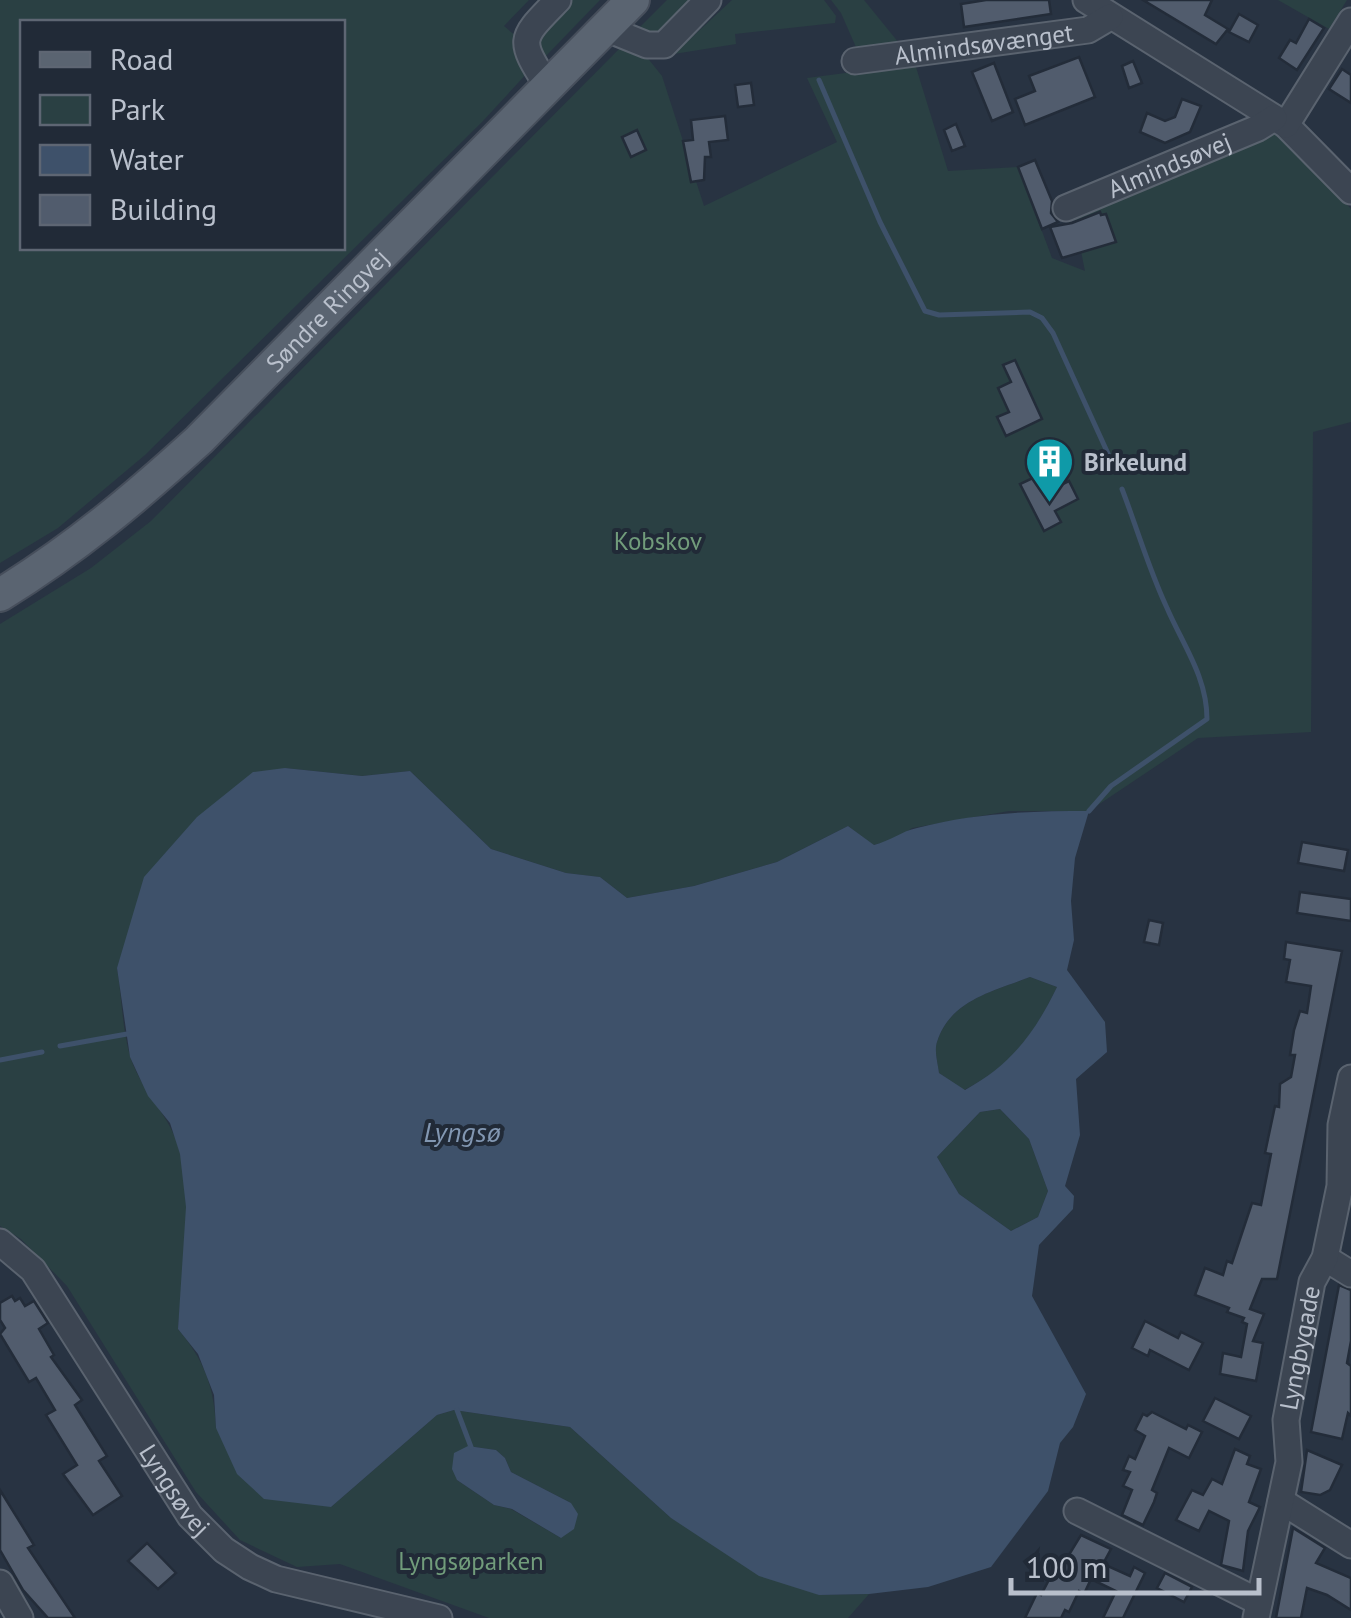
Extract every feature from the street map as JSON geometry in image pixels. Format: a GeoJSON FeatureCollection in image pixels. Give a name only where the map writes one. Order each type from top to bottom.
{"type":"FeatureCollection","features":[{"type":"Feature","properties":{"kind":"main road","name":"Søndre Ringvej"},"geometry":{"type":"LineString","coordinates":[[0,594],[61,557],[100,527],[199,440],[633,0]]}},
{"type":"Feature","properties":{"kind":"street"},"geometry":{"type":"LineString","coordinates":[[548,85],[527,54],[526,39],[528,31],[558,0]]}},
{"type":"Feature","properties":{"kind":"street"},"geometry":{"type":"LineString","coordinates":[[605,28],[647,45],[664,45],[708,0]]}},
{"type":"Feature","properties":{"kind":"street","name":"Almindsøvej"},"geometry":{"type":"LineString","coordinates":[[1086,0],[1280,122],[1351,191]]}},
{"type":"Feature","properties":{"kind":"street","name":"Almindsøvænget"},"geometry":{"type":"LineString","coordinates":[[855,61],[1088,30],[1110,17]]}},
{"type":"Feature","properties":{"kind":"street"},"geometry":{"type":"LineString","coordinates":[[1280,122],[1351,21]]}},
{"type":"Feature","properties":{"kind":"street","name":"Almindsøvej"},"geometry":{"type":"LineString","coordinates":[[1066,208],[1280,122]]}},
{"type":"Feature","properties":{"kind":"street","name":"Lyngbygade"},"geometry":{"type":"LineString","coordinates":[[1258,1610],[1289,1462],[1286,1420],[1312,1282],[1325,1258],[1340,1186],[1341,1125],[1351,1078]]}},
{"type":"Feature","properties":{"kind":"street","name":"Lyngsøvej"},"geometry":{"type":"LineString","coordinates":[[0,1242],[33,1270],[190,1516],[207,1536],[250,1567],[276,1578],[439,1618]]}},
{"type":"Feature","properties":{"kind":"street"},"geometry":{"type":"LineString","coordinates":[[1325,1258],[1351,1274]]}},
{"type":"Feature","properties":{"kind":"street"},"geometry":{"type":"LineString","coordinates":[[1281,1501],[1351,1546]]}},
{"type":"Feature","properties":{"kind":"street"},"geometry":{"type":"LineString","coordinates":[[1077,1510],[1258,1610]]}},
{"type":"Feature","properties":{"kind":"street"},"geometry":{"type":"LineString","coordinates":[[0,1583],[20,1618]]}},
{"type":"Feature","properties":{"kind":"green space"},"geometry":{"type":"Polygon","coordinates":[[[0,0],[529,0],[504,26],[517,37],[512,42],[530,70],[145,455],[58,528],[0,563],[0,0]]]}},
{"type":"Feature","properties":{"kind":"green space"},"geometry":{"type":"Polygon","coordinates":[[[571,0],[600,0],[544,58],[538,52],[541,31],[571,0]]]}},
{"type":"Feature","properties":{"kind":"green space"},"geometry":{"type":"Polygon","coordinates":[[[667,0],[695,0],[663,31],[637,30],[667,0]]]}},
{"type":"Feature","properties":{"kind":"green space"},"geometry":{"type":"Polygon","coordinates":[[[732,0],[824,0],[836,16],[835,23],[735,34],[736,44],[674,54],[732,0]]]}},
{"type":"Feature","properties":{"kind":"green space"},"geometry":{"type":"Polygon","coordinates":[[[831,0],[864,0],[903,48],[859,54],[831,0]]]}},
{"type":"Feature","properties":{"kind":"green space"},"geometry":{"type":"Polygon","coordinates":[[[1278,0],[1347,0],[1329,29],[1278,0]]]}},
{"type":"Feature","properties":{"kind":"green space","name":"Kobskov"},"geometry":{"type":"Polygon","coordinates":[[[623,45],[646,56],[662,76],[704,206],[837,142],[807,78],[915,64],[948,171],[1018,167],[1052,258],[1085,271],[1074,217],[1278,130],[1351,209],[1351,422],[1313,432],[1311,732],[1198,738],[1089,811],[1009,811],[912,828],[895,840],[873,845],[848,826],[777,862],[694,886],[627,898],[600,877],[566,873],[491,849],[410,771],[362,776],[285,768],[117,968],[131,1059],[171,1128],[180,1153],[186,1219],[178,1329],[206,1375],[216,1428],[331,1507],[437,1415],[454,1410],[570,1427],[671,1518],[819,1595],[869,1594],[848,1618],[489,1618],[340,1564],[297,1567],[240,1540],[196,1492],[67,1286],[21,1239],[0,1226],[0,624],[91,568],[151,521],[623,45]],[[468,1446],[457,1480],[494,1505],[511,1509],[561,1538],[571,1503],[511,1472],[496,1450],[468,1446]]]}},
{"type":"Feature","properties":{"kind":"green space"},"geometry":{"type":"Polygon","coordinates":[[[1030,977],[1057,987],[1039,1020],[1009,1059],[964,1090],[939,1073],[936,1045],[952,1016],[975,999],[1030,977]]]}},
{"type":"Feature","properties":{"kind":"green space"},"geometry":{"type":"Polygon","coordinates":[[[1000,1109],[1029,1139],[1048,1191],[1038,1217],[1011,1231],[959,1194],[937,1157],[980,1112],[1000,1109]]]}},
{"type":"Feature","properties":{"kind":"water","name":"Lyngsø"},"geometry":{"type":"Polygon","coordinates":[[[285,768],[362,776],[410,771],[491,849],[566,873],[600,877],[627,898],[694,886],[777,862],[848,826],[874,845],[912,829],[960,819],[1024,812],[1089,811],[1075,858],[1071,901],[1074,940],[1067,970],[1105,1022],[1107,1052],[1076,1079],[1080,1135],[1065,1186],[1074,1196],[1073,1209],[1039,1245],[1032,1296],[1086,1394],[1073,1427],[1060,1443],[1048,1491],[991,1567],[928,1587],[819,1595],[759,1576],[671,1518],[570,1427],[454,1410],[437,1415],[331,1507],[264,1499],[237,1474],[216,1428],[214,1395],[198,1354],[178,1329],[186,1207],[180,1154],[170,1123],[148,1096],[130,1057],[117,968],[144,877],[197,817],[253,772],[285,768]],[[1030,977],[975,999],[952,1016],[936,1046],[939,1073],[965,1090],[1008,1059],[1030,1034],[1057,987],[1030,977]],[[1000,1109],[980,1112],[937,1157],[959,1194],[1011,1231],[1038,1217],[1048,1191],[1029,1139],[1000,1109]]]}},
{"type":"Feature","properties":{"kind":"water"},"geometry":{"type":"Polygon","coordinates":[[[468,1446],[496,1450],[511,1472],[571,1503],[578,1514],[574,1529],[561,1538],[512,1509],[494,1505],[457,1480],[452,1469],[454,1453],[468,1446]]]}},
{"type":"Feature","properties":{"kind":"building"},"geometry":{"type":"Polygon","coordinates":[[[1049,0],[1051,14],[964,27],[961,4],[1049,0]]]}},
{"type":"Feature","properties":{"kind":"building"},"geometry":{"type":"Polygon","coordinates":[[[1143,0],[1212,0],[1205,15],[1228,29],[1216,44],[1143,0]]]}},
{"type":"Feature","properties":{"kind":"building"},"geometry":{"type":"Polygon","coordinates":[[[1239,14],[1258,25],[1249,42],[1229,32],[1239,14]]]}},
{"type":"Feature","properties":{"kind":"building"},"geometry":{"type":"Polygon","coordinates":[[[1309,19],[1324,28],[1297,70],[1279,58],[1290,40],[1296,43],[1309,19]]]}},
{"type":"Feature","properties":{"kind":"building"},"geometry":{"type":"Polygon","coordinates":[[[1079,57],[1095,97],[1025,125],[1015,99],[1035,91],[1029,76],[1079,57]]]}},
{"type":"Feature","properties":{"kind":"building"},"geometry":{"type":"Polygon","coordinates":[[[1133,61],[1142,83],[1129,88],[1122,66],[1133,61]]]}},
{"type":"Feature","properties":{"kind":"building"},"geometry":{"type":"Polygon","coordinates":[[[994,63],[1013,112],[992,121],[972,72],[994,63]]]}},
{"type":"Feature","properties":{"kind":"building"},"geometry":{"type":"Polygon","coordinates":[[[1342,69],[1351,75],[1351,103],[1329,89],[1342,69]]]}},
{"type":"Feature","properties":{"kind":"building"},"geometry":{"type":"Polygon","coordinates":[[[751,83],[754,105],[738,107],[735,85],[751,83]]]}},
{"type":"Feature","properties":{"kind":"building"},"geometry":{"type":"Polygon","coordinates":[[[1182,99],[1201,106],[1190,132],[1165,143],[1140,132],[1147,113],[1165,121],[1175,117],[1182,99]]]}},
{"type":"Feature","properties":{"kind":"building"},"geometry":{"type":"Polygon","coordinates":[[[725,116],[728,140],[709,142],[711,157],[705,157],[704,180],[691,182],[683,141],[693,140],[691,120],[725,116]]]}},
{"type":"Feature","properties":{"kind":"building"},"geometry":{"type":"Polygon","coordinates":[[[956,124],[965,146],[952,151],[944,130],[956,124]]]}},
{"type":"Feature","properties":{"kind":"building"},"geometry":{"type":"Polygon","coordinates":[[[637,130],[646,150],[631,157],[622,137],[637,130]]]}},
{"type":"Feature","properties":{"kind":"building"},"geometry":{"type":"Polygon","coordinates":[[[1035,160],[1052,201],[1051,213],[1058,222],[1042,229],[1018,167],[1035,160]]]}},
{"type":"Feature","properties":{"kind":"building"},"geometry":{"type":"Polygon","coordinates":[[[1100,212],[1106,214],[1116,242],[1062,258],[1050,227],[1100,212]]]}},
{"type":"Feature","properties":{"kind":"building"},"geometry":{"type":"Polygon","coordinates":[[[1015,360],[1042,419],[1006,436],[997,417],[1009,412],[998,388],[1011,382],[1003,365],[1015,360]]]}},
{"type":"Feature","properties":{"kind":"building","name":"Birkelund"},"geometry":{"type":"Polygon","coordinates":[[[1037,476],[1046,492],[1069,481],[1078,499],[1055,511],[1061,522],[1044,531],[1020,484],[1037,476]]]}},
{"type":"Feature","properties":{"kind":"building"},"geometry":{"type":"Polygon","coordinates":[[[1302,842],[1348,850],[1344,871],[1298,863],[1302,842]]]}},
{"type":"Feature","properties":{"kind":"building"},"geometry":{"type":"Polygon","coordinates":[[[1300,892],[1351,899],[1351,921],[1297,913],[1300,892]]]}},
{"type":"Feature","properties":{"kind":"building"},"geometry":{"type":"Polygon","coordinates":[[[1149,920],[1163,923],[1159,945],[1144,942],[1149,920]]]}},
{"type":"Feature","properties":{"kind":"building"},"geometry":{"type":"Polygon","coordinates":[[[1286,942],[1342,951],[1277,1279],[1262,1279],[1250,1309],[1264,1314],[1253,1341],[1263,1343],[1256,1381],[1220,1374],[1223,1353],[1241,1357],[1247,1324],[1242,1322],[1244,1318],[1195,1295],[1205,1268],[1223,1275],[1227,1261],[1232,1263],[1252,1203],[1261,1205],[1271,1154],[1265,1153],[1275,1106],[1279,1107],[1280,1084],[1291,1077],[1294,1030],[1300,1011],[1307,1013],[1311,986],[1286,982],[1290,960],[1284,959],[1286,942]]]}},
{"type":"Feature","properties":{"kind":"building"},"geometry":{"type":"Polygon","coordinates":[[[1339,1285],[1351,1290],[1347,1363],[1351,1366],[1351,1416],[1348,1413],[1342,1439],[1311,1432],[1339,1285]]]}},
{"type":"Feature","properties":{"kind":"building"},"geometry":{"type":"Polygon","coordinates":[[[12,1296],[15,1301],[20,1298],[25,1306],[34,1301],[48,1323],[39,1329],[54,1355],[51,1357],[82,1400],[75,1405],[107,1456],[99,1461],[122,1496],[93,1515],[63,1474],[77,1465],[46,1415],[55,1410],[36,1378],[29,1382],[0,1334],[5,1328],[0,1320],[0,1303],[12,1296]]]}},
{"type":"Feature","properties":{"kind":"building"},"geometry":{"type":"Polygon","coordinates":[[[1145,1321],[1178,1338],[1181,1332],[1203,1343],[1189,1370],[1150,1350],[1148,1356],[1132,1348],[1145,1321]]]}},
{"type":"Feature","properties":{"kind":"building"},"geometry":{"type":"Polygon","coordinates":[[[1215,1398],[1251,1416],[1239,1439],[1203,1421],[1215,1398]]]}},
{"type":"Feature","properties":{"kind":"building"},"geometry":{"type":"Polygon","coordinates":[[[1152,1412],[1186,1429],[1188,1425],[1202,1432],[1189,1458],[1169,1448],[1152,1490],[1157,1493],[1154,1502],[1143,1525],[1122,1515],[1132,1490],[1123,1486],[1130,1472],[1123,1470],[1129,1456],[1135,1459],[1145,1436],[1135,1430],[1143,1414],[1152,1412]]]}},
{"type":"Feature","properties":{"kind":"building"},"geometry":{"type":"Polygon","coordinates":[[[1235,1449],[1250,1456],[1247,1464],[1261,1469],[1249,1502],[1260,1507],[1248,1531],[1243,1571],[1221,1565],[1229,1521],[1209,1511],[1199,1531],[1176,1520],[1192,1490],[1203,1495],[1212,1479],[1222,1484],[1235,1449]]]}},
{"type":"Feature","properties":{"kind":"building"},"geometry":{"type":"Polygon","coordinates":[[[1307,1450],[1342,1465],[1330,1490],[1320,1495],[1301,1492],[1307,1450]]]}},
{"type":"Feature","properties":{"kind":"building"},"geometry":{"type":"Polygon","coordinates":[[[0,1490],[34,1545],[28,1548],[75,1618],[48,1618],[23,1590],[0,1550],[0,1490]]]}},
{"type":"Feature","properties":{"kind":"building"},"geometry":{"type":"Polygon","coordinates":[[[1293,1528],[1325,1548],[1316,1563],[1351,1578],[1351,1610],[1307,1588],[1301,1618],[1276,1618],[1293,1528]]]}},
{"type":"Feature","properties":{"kind":"building"},"geometry":{"type":"Polygon","coordinates":[[[1081,1535],[1111,1549],[1103,1564],[1130,1576],[1134,1567],[1145,1573],[1123,1618],[1103,1618],[1116,1591],[1091,1579],[1084,1594],[1079,1591],[1069,1612],[1065,1610],[1061,1618],[1025,1618],[1037,1593],[1041,1595],[1052,1574],[1056,1576],[1081,1535]]]}},
{"type":"Feature","properties":{"kind":"building"},"geometry":{"type":"Polygon","coordinates":[[[147,1543],[176,1573],[158,1589],[128,1561],[147,1543]]]}},
{"type":"Feature","properties":{"kind":"building"},"geometry":{"type":"Polygon","coordinates":[[[1165,1573],[1192,1587],[1184,1602],[1157,1588],[1165,1573]]]}},
{"type":"Feature","properties":{"kind":"waterway"},"geometry":{"type":"LineString","coordinates":[[819,80],[880,222],[925,311],[939,315],[1030,312],[1042,318],[1053,333],[1115,469]]}},
{"type":"Feature","properties":{"kind":"waterway"},"geometry":{"type":"LineString","coordinates":[[1089,811],[1111,786],[1207,719],[1199,675],[1161,594],[1122,489]]}},
{"type":"Feature","properties":{"kind":"waterway"},"geometry":{"type":"LineString","coordinates":[[60,1046],[127,1034]]}},
{"type":"Feature","properties":{"kind":"waterway"},"geometry":{"type":"LineString","coordinates":[[0,1060],[42,1052]]}},
{"type":"Feature","properties":{"kind":"waterway"},"geometry":{"type":"LineString","coordinates":[[457,1410],[471,1447]]}},
{"type":"Feature","properties":{"kind":"place","name":"Birkelund"},"geometry":{"type":"Point","coordinates":[1049,504]}},
{"type":"Feature","properties":{"kind":"park label","name":"Lyngsøparken"},"geometry":{"type":"Point","coordinates":[471,1561]}}]}
